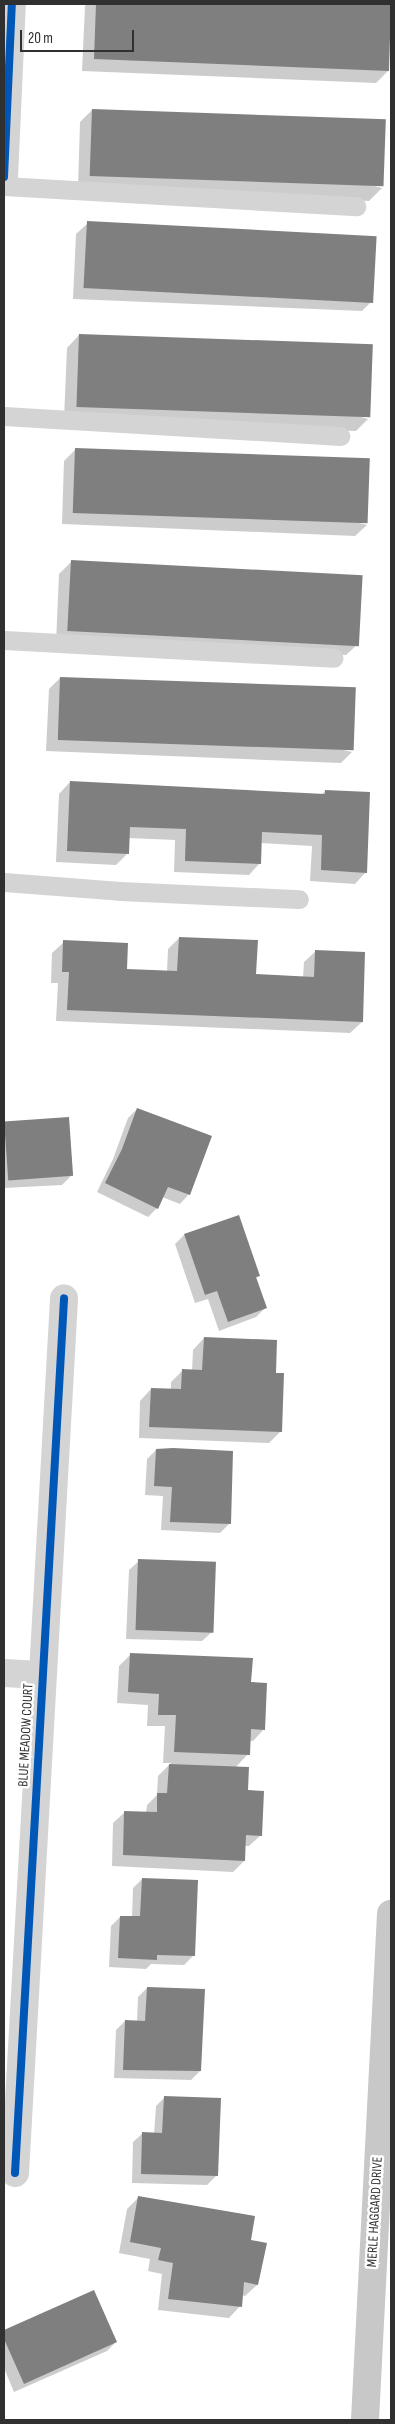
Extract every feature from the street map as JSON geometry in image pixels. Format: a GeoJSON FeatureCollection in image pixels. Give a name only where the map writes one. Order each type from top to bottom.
{"type":"FeatureCollection","features":[{"type":"Feature","properties":{"kind":"main road","name":"MERLE HAGGARD DRIVE"},"geometry":{"type":"LineString","coordinates":[[365,2420],[391,1914]]}},
{"type":"Feature","properties":{"kind":"street"},"geometry":{"type":"LineString","coordinates":[[4,177],[12,4]]}},
{"type":"Feature","properties":{"kind":"street","name":"BLUE MEADOW COURT"},"geometry":{"type":"LineString","coordinates":[[15,2174],[41,1675],[64,1298]]}},
{"type":"Feature","properties":{"kind":"street"},"geometry":{"type":"LineString","coordinates":[[4,1673],[41,1675]]}},
{"type":"Feature","properties":{"kind":"lane"},"geometry":{"type":"LineString","coordinates":[[4,186],[356,206]]}},
{"type":"Feature","properties":{"kind":"lane"},"geometry":{"type":"LineString","coordinates":[[4,416],[340,436]]}},
{"type":"Feature","properties":{"kind":"lane"},"geometry":{"type":"LineString","coordinates":[[4,640],[334,658]]}},
{"type":"Feature","properties":{"kind":"lane"},"geometry":{"type":"LineString","coordinates":[[4,882],[120,891],[299,899]]}},
{"type":"Feature","properties":{"kind":"building"},"geometry":{"type":"Polygon","coordinates":[[[96,4],[391,4],[389,71],[94,59],[96,4]]]}},
{"type":"Feature","properties":{"kind":"building"},"geometry":{"type":"Polygon","coordinates":[[[92,109],[386,119],[383,186],[90,176],[92,109]]]}},
{"type":"Feature","properties":{"kind":"building"},"geometry":{"type":"Polygon","coordinates":[[[87,221],[377,236],[373,303],[83,288],[87,221]]]}},
{"type":"Feature","properties":{"kind":"building"},"geometry":{"type":"Polygon","coordinates":[[[79,334],[373,344],[370,417],[76,407],[79,334]]]}},
{"type":"Feature","properties":{"kind":"building"},"geometry":{"type":"Polygon","coordinates":[[[75,448],[370,458],[368,523],[73,513],[75,448]]]}},
{"type":"Feature","properties":{"kind":"building"},"geometry":{"type":"Polygon","coordinates":[[[71,560],[363,575],[359,646],[67,631],[71,560]]]}},
{"type":"Feature","properties":{"kind":"building"},"geometry":{"type":"Polygon","coordinates":[[[60,677],[356,687],[354,750],[58,740],[60,677]]]}},
{"type":"Feature","properties":{"kind":"building"},"geometry":{"type":"Polygon","coordinates":[[[70,781],[325,794],[325,790],[370,792],[367,873],[321,870],[322,835],[262,832],[261,864],[185,861],[186,829],[130,827],[129,854],[67,851],[70,781]]]}},
{"type":"Feature","properties":{"kind":"building"},"geometry":{"type":"Polygon","coordinates":[[[179,937],[258,940],[256,974],[314,977],[315,950],[365,952],[363,1022],[67,1010],[69,972],[62,972],[63,940],[128,943],[127,969],[177,971],[179,937]]]}},
{"type":"Feature","properties":{"kind":"building"},"geometry":{"type":"Polygon","coordinates":[[[137,1108],[212,1136],[190,1195],[168,1187],[158,1209],[105,1183],[122,1149],[137,1108]]]}},
{"type":"Feature","properties":{"kind":"building"},"geometry":{"type":"Polygon","coordinates":[[[69,1117],[73,1176],[8,1180],[4,1122],[69,1117]]]}},
{"type":"Feature","properties":{"kind":"building"},"geometry":{"type":"Polygon","coordinates":[[[239,1215],[260,1276],[256,1277],[267,1308],[228,1322],[217,1291],[205,1295],[184,1234],[239,1215]]]}},
{"type":"Feature","properties":{"kind":"building"},"geometry":{"type":"Polygon","coordinates":[[[204,1337],[277,1340],[276,1373],[284,1373],[282,1432],[149,1427],[151,1388],[181,1389],[182,1369],[202,1370],[204,1337]]]}},
{"type":"Feature","properties":{"kind":"building"},"geometry":{"type":"Polygon","coordinates":[[[156,1449],[233,1451],[231,1524],[170,1522],[172,1487],[154,1486],[156,1449]]]}},
{"type":"Feature","properties":{"kind":"building"},"geometry":{"type":"Polygon","coordinates":[[[138,1559],[216,1562],[213,1633],[136,1630],[138,1559]]]}},
{"type":"Feature","properties":{"kind":"building"},"geometry":{"type":"Polygon","coordinates":[[[130,1653],[253,1658],[251,1682],[267,1683],[265,1730],[251,1729],[250,1755],[174,1752],[176,1715],[158,1715],[159,1694],[128,1692],[130,1653]]]}},
{"type":"Feature","properties":{"kind":"building"},"geometry":{"type":"Polygon","coordinates":[[[169,1764],[249,1767],[248,1790],[264,1791],[262,1836],[246,1835],[245,1861],[123,1855],[124,1811],[157,1812],[157,1793],[167,1793],[169,1764]]]}},
{"type":"Feature","properties":{"kind":"building"},"geometry":{"type":"Polygon","coordinates":[[[142,1878],[198,1880],[195,1956],[157,1955],[157,1960],[118,1958],[120,1916],[140,1916],[142,1878]]]}},
{"type":"Feature","properties":{"kind":"building"},"geometry":{"type":"Polygon","coordinates":[[[147,1987],[205,1989],[201,2071],[123,2070],[125,2020],[145,2021],[147,1987]]]}},
{"type":"Feature","properties":{"kind":"building"},"geometry":{"type":"Polygon","coordinates":[[[164,2096],[221,2098],[218,2176],[141,2174],[142,2132],[162,2133],[164,2096]]]}},
{"type":"Feature","properties":{"kind":"building"},"geometry":{"type":"Polygon","coordinates":[[[138,2196],[255,2216],[251,2240],[267,2243],[258,2285],[244,2282],[242,2307],[168,2299],[173,2263],[158,2260],[161,2248],[130,2242],[138,2196]]]}},
{"type":"Feature","properties":{"kind":"building"},"geometry":{"type":"Polygon","coordinates":[[[94,2290],[117,2342],[24,2384],[4,2339],[4,2330],[94,2290]]]}},
{"type":"Feature","properties":{"kind":"cycle path"},"geometry":{"type":"LineString","coordinates":[[4,177],[12,4]]}},
{"type":"Feature","properties":{"kind":"cycle path"},"geometry":{"type":"LineString","coordinates":[[15,2173],[64,1298]]}}]}
